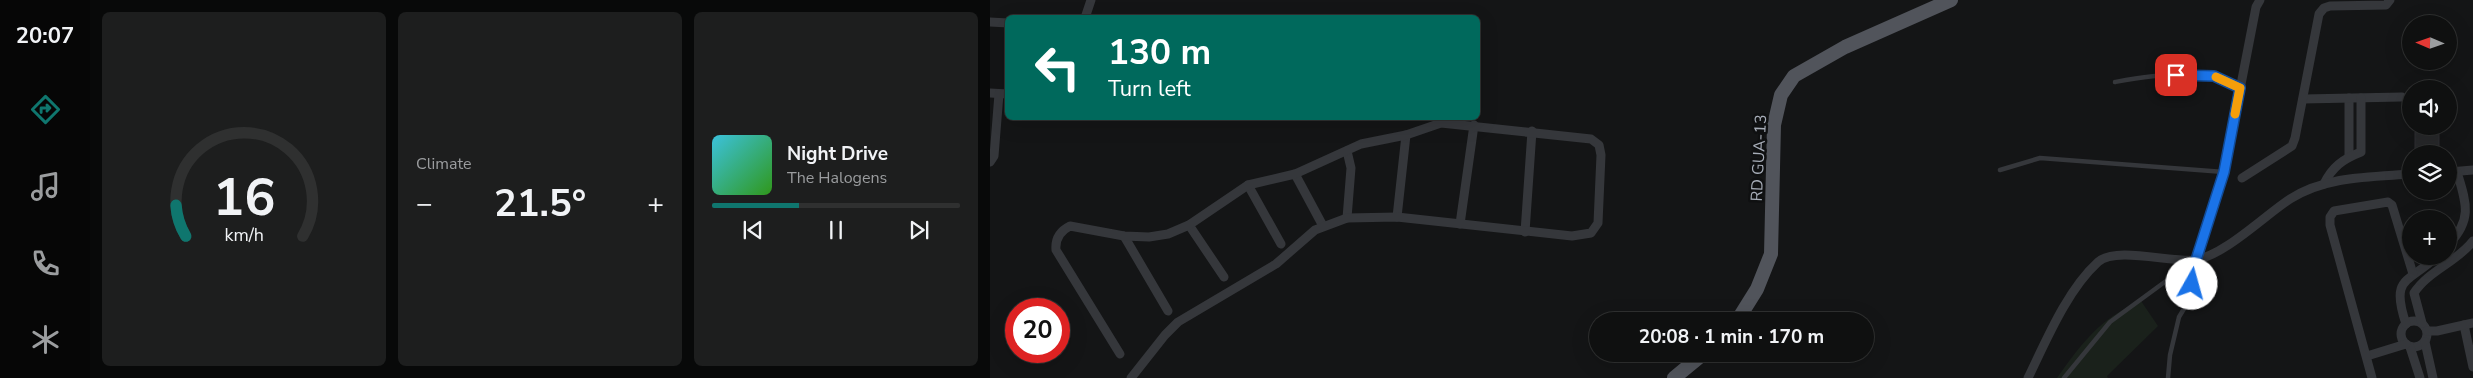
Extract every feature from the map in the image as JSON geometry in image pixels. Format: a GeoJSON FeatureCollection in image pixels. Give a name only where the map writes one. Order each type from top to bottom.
{"type":"FeatureCollection","features":[{"type":"Feature","properties":{"kind":"main road","name":"RD GUA-13"},"geometry":{"type":"LineString","coordinates":[[1743,312],[1757,289],[1771,254],[1774,125],[1781,95],[1794,76],[1845,47],[1935,3],[1950,0]]}},
{"type":"Feature","properties":{"kind":"main road"},"geometry":{"type":"LineString","coordinates":[[1674,378],[1693,362]]}},
{"type":"Feature","properties":{"kind":"street"},"geometry":{"type":"LineString","coordinates":[[1085,15],[1091,0]]}},
{"type":"Feature","properties":{"kind":"street"},"geometry":{"type":"LineString","coordinates":[[2196,260],[2224,172],[2256,7],[2260,0]]}},
{"type":"Feature","properties":{"kind":"street"},"geometry":{"type":"LineString","coordinates":[[2242,178],[2292,146],[2319,14],[2324,8],[2386,5],[2390,0]]}},
{"type":"Feature","properties":{"kind":"street"},"geometry":{"type":"LineString","coordinates":[[990,22],[1005,23]]}},
{"type":"Feature","properties":{"kind":"street"},"geometry":{"type":"LineString","coordinates":[[990,162],[994,156],[999,94]]}},
{"type":"Feature","properties":{"kind":"street"},"geometry":{"type":"LineString","coordinates":[[2303,99],[2402,97]]}},
{"type":"Feature","properties":{"kind":"street"},"geometry":{"type":"LineString","coordinates":[[2349,98],[2349,156]]}},
{"type":"Feature","properties":{"kind":"street"},"geometry":{"type":"LineString","coordinates":[[2324,184],[2330,170],[2349,156],[2361,152],[2362,98]]}},
{"type":"Feature","properties":{"kind":"street"},"geometry":{"type":"LineString","coordinates":[[1120,354],[1056,250],[1055,242],[1064,229],[1070,226],[1124,236],[1149,237],[1168,234],[1189,224],[1248,186],[1295,174],[1361,144],[1406,135],[1441,123],[1532,131],[1592,139],[1599,144],[1602,155],[1598,223],[1591,233],[1572,236],[1396,217],[1347,218],[1323,226],[1308,235],[1276,264],[1178,322],[1165,335],[1131,378]]}},
{"type":"Feature","properties":{"kind":"street"},"geometry":{"type":"LineString","coordinates":[[1460,224],[1474,125]]}},
{"type":"Feature","properties":{"kind":"street"},"geometry":{"type":"LineString","coordinates":[[1525,232],[1532,131]]}},
{"type":"Feature","properties":{"kind":"street"},"geometry":{"type":"LineString","coordinates":[[1396,217],[1406,135]]}},
{"type":"Feature","properties":{"kind":"street"},"geometry":{"type":"LineString","coordinates":[[1347,151],[1351,168],[1347,218]]}},
{"type":"Feature","properties":{"kind":"street"},"geometry":{"type":"LineString","coordinates":[[2457,172],[2473,172]]}},
{"type":"Feature","properties":{"kind":"street"},"geometry":{"type":"LineString","coordinates":[[1295,174],[1323,226]]}},
{"type":"Feature","properties":{"kind":"street"},"geometry":{"type":"LineString","coordinates":[[2028,378],[2060,312],[2100,260],[2120,255],[2196,260],[2221,249],[2292,198],[2324,184],[2351,178],[2402,175]]}},
{"type":"Feature","properties":{"kind":"street"},"geometry":{"type":"LineString","coordinates":[[2457,180],[2464,195],[2466,216],[2457,234]]}},
{"type":"Feature","properties":{"kind":"street"},"geometry":{"type":"LineString","coordinates":[[1248,186],[1281,244]]}},
{"type":"Feature","properties":{"kind":"street"},"geometry":{"type":"LineString","coordinates":[[2372,378],[2330,225],[2330,217],[2334,211],[2388,202],[2392,205],[2412,274]]}},
{"type":"Feature","properties":{"kind":"street"},"geometry":{"type":"LineString","coordinates":[[1189,224],[1224,277]]}},
{"type":"Feature","properties":{"kind":"street"},"geometry":{"type":"LineString","coordinates":[[1124,236],[1168,311]]}},
{"type":"Feature","properties":{"kind":"street"},"geometry":{"type":"LineString","coordinates":[[2433,378],[2425,342],[2425,327],[2414,293],[2420,284],[2452,261],[2473,241]]}},
{"type":"Feature","properties":{"kind":"street"},"geometry":{"type":"LineString","coordinates":[[2406,324],[2398,301],[2402,285],[2412,274],[2424,265]]}},
{"type":"Feature","properties":{"kind":"street"},"geometry":{"type":"LineString","coordinates":[[2420,378],[2408,345],[2401,332],[2406,324],[2417,321],[2425,327],[2437,331],[2469,324],[2473,367]]}},
{"type":"Feature","properties":{"kind":"street"},"geometry":{"type":"LineString","coordinates":[[2367,356],[2408,345],[2418,347],[2425,342]]}},
{"type":"Feature","properties":{"kind":"lane"},"geometry":{"type":"LineString","coordinates":[[2115,82],[2157,74],[2214,76],[2240,88]]}},
{"type":"Feature","properties":{"kind":"lane"},"geometry":{"type":"LineString","coordinates":[[2000,170],[2040,158],[2224,172]]}},
{"type":"Feature","properties":{"kind":"lane"},"geometry":{"type":"LineString","coordinates":[[2064,378],[2110,322],[2196,260]]}},
{"type":"Feature","properties":{"kind":"lane"},"geometry":{"type":"LineString","coordinates":[[2168,378],[2170,355],[2179,317],[2190,298],[2196,260]]}},
{"type":"Feature","properties":{"kind":"shaded area"},"geometry":{"type":"Polygon","coordinates":[[[2141,301],[2158,326],[2107,376],[2108,378],[2057,378],[2093,333],[2114,315],[2141,301]]]}},
{"type":"Feature","properties":{"kind":"building"},"geometry":{"type":"Polygon","coordinates":[[[2415,135],[2439,135],[2439,145],[2415,145],[2415,135]]]}},
{"type":"Feature","properties":{"kind":"slow traffic"},"geometry":{"type":"LineString","coordinates":[[2216,77],[2240,88],[2235,114]]}},
{"type":"Feature","properties":{"kind":"route"},"geometry":{"type":"LineString","coordinates":[[2176,75],[2214,76],[2240,88],[2224,172],[2196,260],[2192,284]]}}]}
